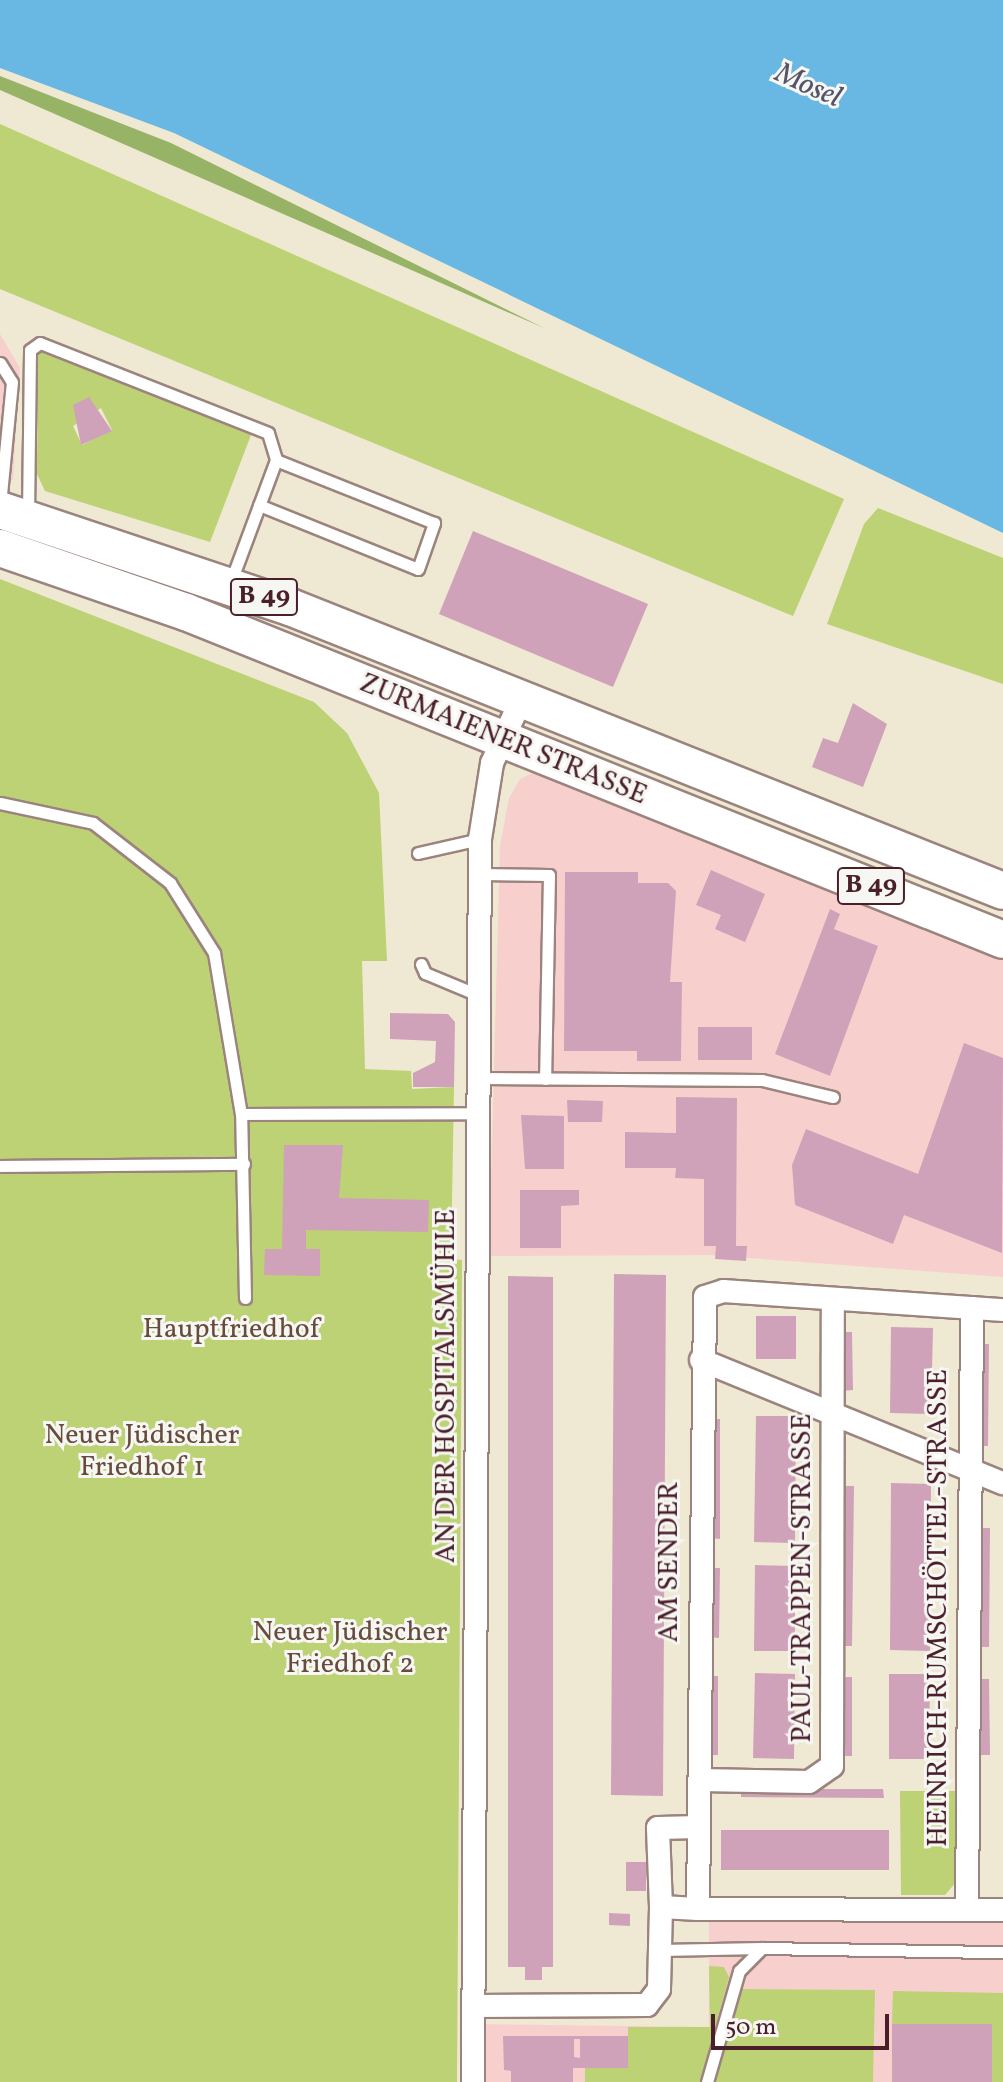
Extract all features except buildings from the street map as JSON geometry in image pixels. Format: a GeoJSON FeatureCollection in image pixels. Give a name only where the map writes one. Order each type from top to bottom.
{"type":"FeatureCollection","features":[{"type":"Feature","properties":{"kind":"main road","name":"ZURMAIENER STRASSE"},"geometry":{"type":"LineString","coordinates":[[9,513],[230,585],[389,645],[1003,891]]}},
{"type":"Feature","properties":{"kind":"main road","name":"ZURMAIENER STRASSE"},"geometry":{"type":"LineString","coordinates":[[0,548],[186,612],[1003,940]]}},
{"type":"Feature","properties":{"kind":"main road"},"geometry":{"type":"LineString","coordinates":[[370,688],[389,645]]}},
{"type":"Feature","properties":{"kind":"street","name":"AN DER HOSPITALSMÜHLE"},"geometry":{"type":"LineString","coordinates":[[473,2082],[480,839],[503,740],[522,698]]}},
{"type":"Feature","properties":{"kind":"street","name":"AM SENDER"},"geometry":{"type":"LineString","coordinates":[[698,1909],[701,1360],[705,1297],[723,1291],[833,1300]]}},
{"type":"Feature","properties":{"kind":"street"},"geometry":{"type":"LineString","coordinates":[[833,1300],[1003,1310]]}},
{"type":"Feature","properties":{"kind":"street","name":"PAUL-TRAPPEN-STRASSE"},"geometry":{"type":"LineString","coordinates":[[700,1780],[809,1782],[832,1766],[833,1300]]}},
{"type":"Feature","properties":{"kind":"street","name":"HEINRICH-RUMSCHÖTTEL-STRASSE"},"geometry":{"type":"LineString","coordinates":[[967,1910],[972,1308]]}},
{"type":"Feature","properties":{"kind":"street"},"geometry":{"type":"LineString","coordinates":[[701,1360],[1003,1483]]}},
{"type":"Feature","properties":{"kind":"street"},"geometry":{"type":"LineString","coordinates":[[473,2006],[647,2005],[658,1996],[661,1907],[658,1828],[699,1827]]}},
{"type":"Feature","properties":{"kind":"street"},"geometry":{"type":"LineString","coordinates":[[661,1907],[1003,1910]]}},
{"type":"Feature","properties":{"kind":"lane"},"geometry":{"type":"LineString","coordinates":[[9,513],[30,350],[40,343],[268,433],[276,460],[230,585]]}},
{"type":"Feature","properties":{"kind":"lane"},"geometry":{"type":"LineString","coordinates":[[0,363],[12,382],[9,513]]}},
{"type":"Feature","properties":{"kind":"lane"},"geometry":{"type":"LineString","coordinates":[[259,505],[418,569],[434,523],[276,460]]}},
{"type":"Feature","properties":{"kind":"lane"},"geometry":{"type":"LineString","coordinates":[[0,803],[93,823],[170,883],[214,953],[241,1114],[245,1298]]}},
{"type":"Feature","properties":{"kind":"lane"},"geometry":{"type":"LineString","coordinates":[[418,853],[480,839]]}},
{"type":"Feature","properties":{"kind":"lane"},"geometry":{"type":"LineString","coordinates":[[480,874],[549,875],[545,1079]]}},
{"type":"Feature","properties":{"kind":"lane"},"geometry":{"type":"LineString","coordinates":[[421,964],[425,973],[478,995]]}},
{"type":"Feature","properties":{"kind":"lane"},"geometry":{"type":"LineString","coordinates":[[478,1078],[762,1080],[833,1097]]}},
{"type":"Feature","properties":{"kind":"lane"},"geometry":{"type":"LineString","coordinates":[[241,1114],[479,1113]]}},
{"type":"Feature","properties":{"kind":"lane"},"geometry":{"type":"LineString","coordinates":[[0,1166],[244,1164]]}},
{"type":"Feature","properties":{"kind":"lane"},"geometry":{"type":"LineString","coordinates":[[707,2082],[739,1971],[762,1948]]}},
{"type":"Feature","properties":{"kind":"lane"},"geometry":{"type":"LineString","coordinates":[[660,1950],[762,1948],[1003,1952]]}},
{"type":"Feature","properties":{"kind":"shaded area"},"geometry":{"type":"Polygon","coordinates":[[[0,334],[20,368],[13,480],[0,477],[0,334]]]}},
{"type":"Feature","properties":{"kind":"shaded area"},"geometry":{"type":"Polygon","coordinates":[[[539,770],[1003,954],[1003,1277],[709,1255],[489,1256],[500,846],[509,798],[520,779],[539,770]]]}},
{"type":"Feature","properties":{"kind":"shaded area"},"geometry":{"type":"Polygon","coordinates":[[[709,1920],[1003,1921],[1003,2082],[473,2082],[473,2024],[709,2027],[709,1920]]]}},
{"type":"Feature","properties":{"kind":"green space"},"geometry":{"type":"Polygon","coordinates":[[[0,76],[171,143],[544,328],[0,90],[0,76]]]}},
{"type":"Feature","properties":{"kind":"green space"},"geometry":{"type":"Polygon","coordinates":[[[0,124],[844,499],[793,616],[0,289],[0,124]]]}},
{"type":"Feature","properties":{"kind":"green space"},"geometry":{"type":"Polygon","coordinates":[[[38,350],[251,435],[210,542],[45,491],[37,474],[38,350]],[[101,408],[73,426],[82,445],[112,430],[101,408]]]}},
{"type":"Feature","properties":{"kind":"green space"},"geometry":{"type":"Polygon","coordinates":[[[878,508],[1003,558],[1003,684],[827,624],[864,524],[878,508]]]}},
{"type":"Feature","properties":{"kind":"green space","name":"Hauptfriedhof"},"geometry":{"type":"Polygon","coordinates":[[[0,579],[314,702],[347,733],[379,793],[387,961],[362,961],[365,1069],[411,1071],[412,1089],[454,1087],[451,1259],[462,1260],[457,2082],[0,2082],[0,579]]]}},
{"type":"Feature","properties":{"kind":"green space"},"geometry":{"type":"Polygon","coordinates":[[[900,1791],[956,1791],[957,1881],[945,1895],[901,1895],[900,1791]]]}},
{"type":"Feature","properties":{"kind":"green space"},"geometry":{"type":"Polygon","coordinates":[[[709,1966],[724,1967],[729,1977],[700,2082],[585,2082],[585,2068],[628,2068],[628,2027],[710,2027],[709,1966]]]}},
{"type":"Feature","properties":{"kind":"green space"},"geometry":{"type":"Polygon","coordinates":[[[740,1989],[875,1990],[873,2082],[714,2082],[740,1989]]]}},
{"type":"Feature","properties":{"kind":"green space"},"geometry":{"type":"Polygon","coordinates":[[[893,1991],[1003,1993],[1003,2082],[992,2082],[992,2024],[892,2024],[893,1991]]]}},
{"type":"Feature","properties":{"kind":"water","name":"Mosel"},"geometry":{"type":"Polygon","coordinates":[[[0,0],[1003,0],[1003,533],[174,133],[0,68],[0,0]]]}},
{"type":"Feature","properties":{"kind":"park label","name":"Neuer Jüdischer Friedhof 1"},"geometry":{"type":"Point","coordinates":[142,1452]}},
{"type":"Feature","properties":{"kind":"park label","name":"Neuer Jüdischer Friedhof 2"},"geometry":{"type":"Point","coordinates":[350,1649]}}]}
